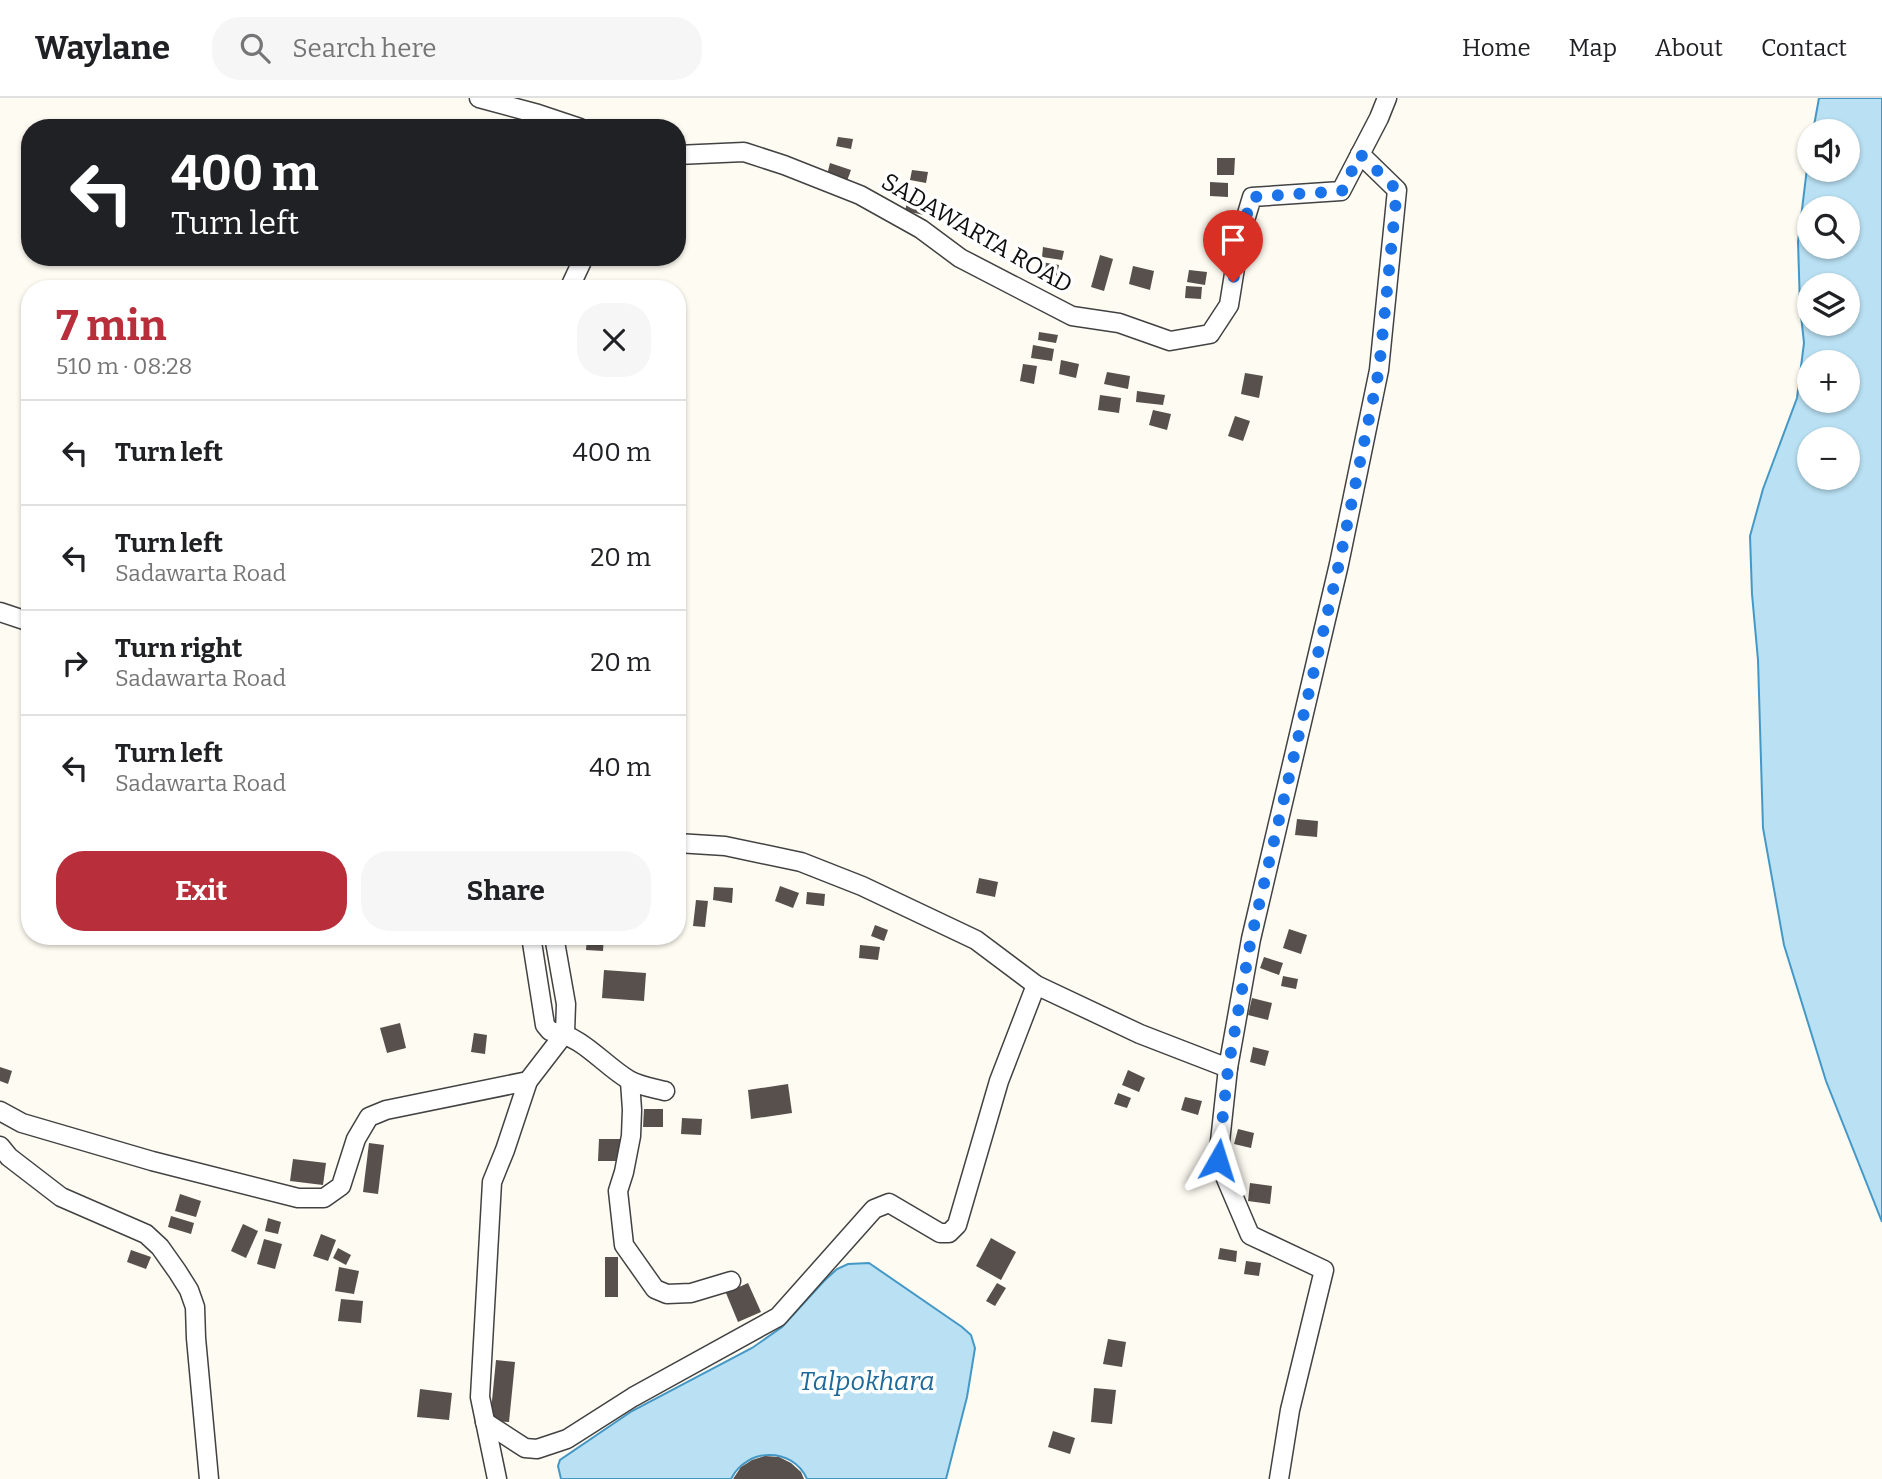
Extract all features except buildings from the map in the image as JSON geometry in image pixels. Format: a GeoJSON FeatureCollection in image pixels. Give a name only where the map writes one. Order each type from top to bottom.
{"type":"FeatureCollection","features":[{"type":"Feature","properties":{"kind":"street"},"geometry":{"type":"LineString","coordinates":[[478,98],[553,119]]}},
{"type":"Feature","properties":{"kind":"street","name":"SADAWARTA ROAD"},"geometry":{"type":"LineString","coordinates":[[686,155],[744,152],[784,165],[860,195],[921,229],[960,258],[1072,316],[1119,323],[1170,341],[1210,334],[1229,304],[1240,237],[1252,197],[1342,191],[1387,98]]}},
{"type":"Feature","properties":{"kind":"street"},"geometry":{"type":"LineString","coordinates":[[1279,1479],[1290,1410],[1324,1270],[1251,1235],[1218,1160],[1228,1069],[1251,939],[1339,564],[1379,370],[1397,190],[1360,154]]}},
{"type":"Feature","properties":{"kind":"street"},"geometry":{"type":"LineString","coordinates":[[0,612],[21,619]]}},
{"type":"Feature","properties":{"kind":"street"},"geometry":{"type":"LineString","coordinates":[[686,844],[725,846],[801,862],[862,886],[976,940],[1036,985],[1140,1034],[1228,1069]]}},
{"type":"Feature","properties":{"kind":"street"},"geometry":{"type":"LineString","coordinates":[[532,945],[545,1025],[550,1031],[565,1033],[630,1081],[665,1091]]}},
{"type":"Feature","properties":{"kind":"street"},"geometry":{"type":"LineString","coordinates":[[497,1479],[480,1397],[492,1182],[528,1080],[565,1033],[566,1004],[556,945]]}},
{"type":"Feature","properties":{"kind":"street"},"geometry":{"type":"LineString","coordinates":[[485,1422],[525,1448],[537,1449],[567,1439],[634,1397],[778,1317],[874,1209],[889,1203],[940,1233],[949,1233],[957,1225],[999,1081],[1036,985]]}},
{"type":"Feature","properties":{"kind":"street"},"geometry":{"type":"LineString","coordinates":[[0,1111],[22,1123],[152,1161],[298,1198],[324,1198],[341,1186],[356,1139],[369,1117],[528,1080]]}},
{"type":"Feature","properties":{"kind":"street"},"geometry":{"type":"LineString","coordinates":[[630,1081],[631,1136],[618,1191],[624,1245],[655,1289],[667,1294],[691,1293],[732,1281]]}},
{"type":"Feature","properties":{"kind":"street"},"geometry":{"type":"LineString","coordinates":[[0,1146],[9,1157],[61,1197],[146,1234],[160,1247],[189,1290],[195,1307],[195,1338],[209,1479]]}},
{"type":"Feature","properties":{"kind":"water"},"geometry":{"type":"Polygon","coordinates":[[[1819,98],[1882,98],[1882,1222],[1826,1081],[1784,945],[1763,828],[1758,660],[1750,536],[1763,489],[1797,398],[1797,413],[1860,413],[1860,350],[1803,350],[1803,336],[1860,336],[1860,273],[1799,273],[1799,259],[1860,259],[1860,196],[1804,196],[1805,182],[1860,182],[1860,119],[1815,119],[1819,98]]]}},
{"type":"Feature","properties":{"kind":"water","name":"Talpokhara"},"geometry":{"type":"Polygon","coordinates":[[[869,1263],[971,1335],[975,1348],[967,1397],[946,1479],[807,1479],[791,1461],[769,1455],[747,1461],[731,1479],[561,1479],[558,1466],[560,1460],[632,1411],[752,1348],[782,1327],[837,1269],[848,1264],[869,1263]]]}},
{"type":"Feature","properties":{"kind":"route"},"geometry":{"type":"LineString","coordinates":[[1218,1160],[1228,1069],[1251,939],[1339,564],[1379,370],[1397,190],[1360,154],[1342,191],[1252,197],[1240,237],[1233,282]]}}]}
